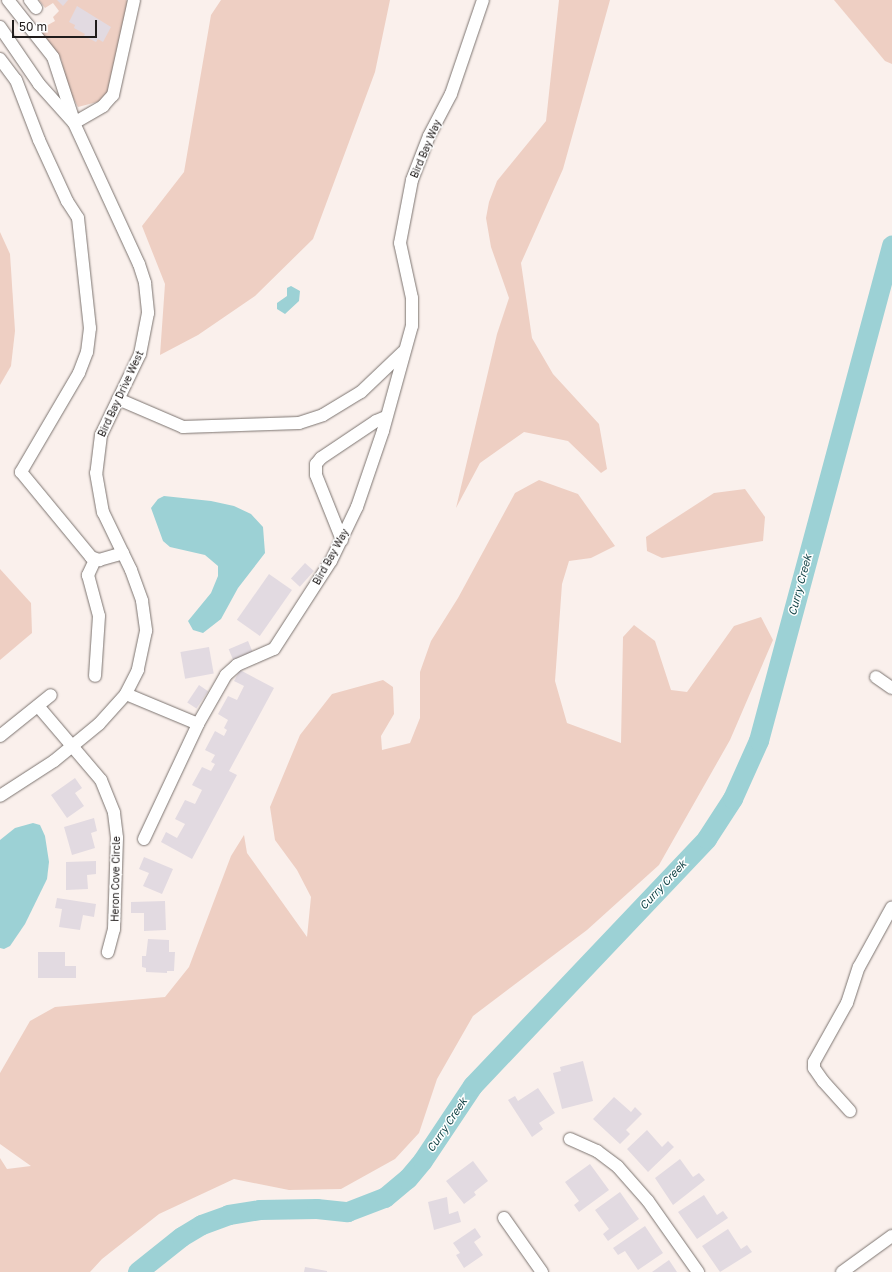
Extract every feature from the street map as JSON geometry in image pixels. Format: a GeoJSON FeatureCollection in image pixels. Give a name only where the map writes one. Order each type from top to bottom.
{"type":"FeatureCollection","features":[{"type":"Feature","properties":{"kind":"street"},"geometry":{"type":"LineString","coordinates":[[8,0],[53,57],[74,123],[103,106],[113,95],[134,0]]}},
{"type":"Feature","properties":{"kind":"street","name":"Bird Bay Way"},"geometry":{"type":"LineString","coordinates":[[144,839],[198,724],[229,672],[237,665],[274,650],[342,540],[368,477],[405,350],[413,312],[400,234],[412,180],[429,136],[451,94],[483,0]]}},
{"type":"Feature","properties":{"kind":"street","name":"Bird Bay Drive West"},"geometry":{"type":"LineString","coordinates":[[0,27],[36,80],[74,123],[145,282],[148,313],[144,342],[101,435],[96,474],[103,512],[137,584],[146,621],[138,670],[126,694],[105,718],[72,746],[0,796]]}},
{"type":"Feature","properties":{"kind":"street"},"geometry":{"type":"LineString","coordinates":[[0,60],[16,80],[39,140],[67,201],[78,218],[90,328],[87,352],[80,372],[21,472],[95,560]]}},
{"type":"Feature","properties":{"kind":"street"},"geometry":{"type":"LineString","coordinates":[[118,399],[182,427],[299,423],[323,415],[361,392],[405,350]]}},
{"type":"Feature","properties":{"kind":"street"},"geometry":{"type":"LineString","coordinates":[[342,540],[316,475],[316,464],[327,454],[376,421],[386,418]]}},
{"type":"Feature","properties":{"kind":"street"},"geometry":{"type":"LineString","coordinates":[[95,560],[123,553]]}},
{"type":"Feature","properties":{"kind":"street"},"geometry":{"type":"LineString","coordinates":[[95,560],[88,576],[99,616],[95,676]]}},
{"type":"Feature","properties":{"kind":"street"},"geometry":{"type":"LineString","coordinates":[[876,677],[892,688]]}},
{"type":"Feature","properties":{"kind":"street"},"geometry":{"type":"LineString","coordinates":[[126,694],[198,724]]}},
{"type":"Feature","properties":{"kind":"street"},"geometry":{"type":"LineString","coordinates":[[0,736],[51,695]]}},
{"type":"Feature","properties":{"kind":"street","name":"Heron Cove Circle"},"geometry":{"type":"LineString","coordinates":[[38,706],[101,780],[116,825],[114,929],[108,952]]}},
{"type":"Feature","properties":{"kind":"street"},"geometry":{"type":"LineString","coordinates":[[850,1111],[823,1081],[814,1068],[814,1062],[847,1003],[859,967],[892,907]]}},
{"type":"Feature","properties":{"kind":"street"},"geometry":{"type":"LineString","coordinates":[[570,1139],[597,1150],[635,1184],[698,1272]]}},
{"type":"Feature","properties":{"kind":"street"},"geometry":{"type":"LineString","coordinates":[[504,1218],[542,1272]]}},
{"type":"Feature","properties":{"kind":"street"},"geometry":{"type":"LineString","coordinates":[[842,1272],[892,1236]]}},
{"type":"Feature","properties":{"kind":"shaded area"},"geometry":{"type":"Polygon","coordinates":[[[39,0],[126,0],[129,3],[110,91],[101,101],[78,107],[68,88],[61,59],[39,30],[55,21],[53,17],[59,11],[53,3],[45,8],[39,0]]]}},
{"type":"Feature","properties":{"kind":"shaded area"},"geometry":{"type":"Polygon","coordinates":[[[221,0],[390,0],[375,72],[313,239],[255,296],[198,335],[160,355],[165,284],[142,226],[184,172],[211,15],[221,0]]]}},
{"type":"Feature","properties":{"kind":"shaded area"},"geometry":{"type":"Polygon","coordinates":[[[559,0],[610,0],[563,169],[521,263],[532,338],[553,374],[599,424],[607,469],[601,473],[568,441],[524,432],[480,463],[456,508],[497,334],[509,298],[491,247],[486,218],[489,202],[497,181],[546,121],[559,0]]]}},
{"type":"Feature","properties":{"kind":"shaded area"},"geometry":{"type":"Polygon","coordinates":[[[834,0],[892,0],[892,64],[885,61],[834,0]]]}},
{"type":"Feature","properties":{"kind":"shaded area"},"geometry":{"type":"Polygon","coordinates":[[[0,232],[10,254],[15,331],[11,366],[0,385],[0,232]]]}},
{"type":"Feature","properties":{"kind":"shaded area"},"geometry":{"type":"Polygon","coordinates":[[[539,480],[578,494],[615,546],[591,558],[569,561],[562,584],[555,681],[567,723],[621,743],[623,637],[634,625],[655,641],[671,690],[687,692],[734,626],[761,617],[773,640],[730,740],[659,865],[587,930],[473,1016],[437,1079],[419,1133],[395,1159],[341,1189],[289,1190],[234,1179],[159,1214],[102,1259],[90,1272],[0,1272],[0,1158],[7,1169],[31,1166],[0,1144],[0,1073],[30,1021],[55,1007],[165,997],[189,967],[231,856],[244,835],[247,853],[307,937],[311,897],[297,870],[275,840],[270,807],[300,735],[332,694],[383,680],[393,687],[394,714],[381,736],[382,750],[410,743],[420,718],[420,672],[431,641],[458,598],[515,493],[539,480]]]}},
{"type":"Feature","properties":{"kind":"shaded area"},"geometry":{"type":"Polygon","coordinates":[[[745,489],[765,517],[763,541],[662,558],[647,551],[646,537],[714,493],[745,489]]]}},
{"type":"Feature","properties":{"kind":"shaded area"},"geometry":{"type":"Polygon","coordinates":[[[0,569],[31,603],[32,633],[0,660],[0,569]]]}},
{"type":"Feature","properties":{"kind":"water"},"geometry":{"type":"Polygon","coordinates":[[[291,286],[300,291],[299,301],[285,314],[277,309],[277,303],[287,296],[287,288],[291,286]]]}},
{"type":"Feature","properties":{"kind":"water"},"geometry":{"type":"Polygon","coordinates":[[[164,496],[211,501],[234,506],[251,514],[263,527],[265,553],[238,588],[221,619],[203,633],[193,630],[188,621],[211,593],[218,576],[218,566],[205,555],[170,547],[163,541],[151,508],[158,499],[164,496]]]}},
{"type":"Feature","properties":{"kind":"water"},"geometry":{"type":"Polygon","coordinates":[[[33,823],[40,825],[45,836],[49,862],[47,879],[25,924],[10,946],[4,949],[0,948],[0,840],[15,828],[33,823]]]}},
{"type":"Feature","properties":{"kind":"building"},"geometry":{"type":"Polygon","coordinates":[[[57,0],[68,0],[63,6],[57,0]]]}},
{"type":"Feature","properties":{"kind":"building"},"geometry":{"type":"Polygon","coordinates":[[[77,6],[111,27],[103,42],[98,39],[96,42],[84,36],[85,34],[74,28],[75,25],[69,22],[77,6]]]}},
{"type":"Feature","properties":{"kind":"building"},"geometry":{"type":"Polygon","coordinates":[[[305,563],[314,571],[300,587],[291,579],[305,563]]]}},
{"type":"Feature","properties":{"kind":"building"},"geometry":{"type":"Polygon","coordinates":[[[269,574],[292,590],[260,636],[237,620],[269,574]]]}},
{"type":"Feature","properties":{"kind":"building"},"geometry":{"type":"Polygon","coordinates":[[[248,641],[253,653],[234,661],[229,649],[248,641]]]}},
{"type":"Feature","properties":{"kind":"building"},"geometry":{"type":"Polygon","coordinates":[[[209,647],[214,674],[185,679],[180,652],[209,647]]]}},
{"type":"Feature","properties":{"kind":"building"},"geometry":{"type":"Polygon","coordinates":[[[240,670],[274,688],[229,771],[237,775],[192,859],[161,842],[166,832],[177,838],[185,824],[175,819],[185,800],[195,804],[202,790],[192,785],[202,767],[211,771],[215,764],[211,762],[215,755],[205,750],[215,731],[224,736],[227,730],[224,728],[228,720],[218,714],[228,696],[237,700],[244,686],[234,681],[240,670]]]}},
{"type":"Feature","properties":{"kind":"building"},"geometry":{"type":"Polygon","coordinates":[[[199,685],[208,691],[196,709],[187,702],[199,685]]]}},
{"type":"Feature","properties":{"kind":"building"},"geometry":{"type":"Polygon","coordinates":[[[75,778],[82,788],[75,793],[84,806],[67,818],[51,795],[75,778]]]}},
{"type":"Feature","properties":{"kind":"building"},"geometry":{"type":"Polygon","coordinates":[[[94,818],[97,831],[91,833],[95,848],[72,855],[64,827],[94,818]]]}},
{"type":"Feature","properties":{"kind":"building"},"geometry":{"type":"Polygon","coordinates":[[[144,857],[173,869],[162,894],[143,886],[149,873],[139,869],[144,857]]]}},
{"type":"Feature","properties":{"kind":"building"},"geometry":{"type":"Polygon","coordinates":[[[96,861],[96,874],[87,875],[88,889],[66,890],[66,862],[96,861]]]}},
{"type":"Feature","properties":{"kind":"building"},"geometry":{"type":"Polygon","coordinates":[[[57,898],[96,904],[94,917],[83,915],[80,930],[59,927],[62,909],[55,908],[57,898]]]}},
{"type":"Feature","properties":{"kind":"building"},"geometry":{"type":"Polygon","coordinates":[[[165,901],[166,930],[144,931],[144,913],[131,913],[131,902],[165,901]]]}},
{"type":"Feature","properties":{"kind":"building"},"geometry":{"type":"Polygon","coordinates":[[[148,939],[169,940],[169,952],[175,952],[174,971],[167,971],[167,973],[146,972],[146,968],[142,967],[142,956],[146,956],[148,939]]]}},
{"type":"Feature","properties":{"kind":"building"},"geometry":{"type":"Polygon","coordinates":[[[38,952],[65,952],[65,966],[76,966],[76,978],[38,978],[38,952]]]}},
{"type":"Feature","properties":{"kind":"building"},"geometry":{"type":"Polygon","coordinates":[[[583,1061],[593,1101],[562,1109],[553,1073],[561,1071],[560,1067],[583,1061]]]}},
{"type":"Feature","properties":{"kind":"building"},"geometry":{"type":"Polygon","coordinates":[[[538,1088],[555,1113],[539,1123],[543,1129],[532,1137],[508,1100],[515,1096],[518,1101],[538,1088]]]}},
{"type":"Feature","properties":{"kind":"building"},"geometry":{"type":"Polygon","coordinates":[[[614,1097],[631,1112],[635,1107],[642,1114],[626,1130],[630,1134],[620,1144],[593,1119],[614,1097]]]}},
{"type":"Feature","properties":{"kind":"building"},"geometry":{"type":"Polygon","coordinates":[[[647,1130],[662,1147],[668,1141],[674,1147],[648,1172],[627,1149],[647,1130]]]}},
{"type":"Feature","properties":{"kind":"building"},"geometry":{"type":"Polygon","coordinates":[[[680,1159],[693,1177],[699,1173],[705,1180],[673,1205],[655,1178],[680,1159]]]}},
{"type":"Feature","properties":{"kind":"building"},"geometry":{"type":"Polygon","coordinates":[[[473,1161],[488,1181],[474,1192],[476,1195],[464,1204],[446,1181],[473,1161]]]}},
{"type":"Feature","properties":{"kind":"building"},"geometry":{"type":"Polygon","coordinates":[[[590,1164],[609,1190],[579,1212],[574,1205],[579,1201],[565,1182],[590,1164]]]}},
{"type":"Feature","properties":{"kind":"building"},"geometry":{"type":"Polygon","coordinates":[[[620,1192],[639,1219],[608,1241],[603,1234],[609,1229],[595,1210],[620,1192]]]}},
{"type":"Feature","properties":{"kind":"building"},"geometry":{"type":"Polygon","coordinates":[[[704,1195],[717,1215],[723,1211],[728,1218],[697,1239],[678,1212],[704,1195]]]}},
{"type":"Feature","properties":{"kind":"building"},"geometry":{"type":"Polygon","coordinates":[[[447,1197],[449,1214],[458,1211],[461,1222],[434,1230],[428,1202],[447,1197]]]}},
{"type":"Feature","properties":{"kind":"building"},"geometry":{"type":"Polygon","coordinates":[[[645,1226],[663,1253],[638,1270],[625,1251],[618,1255],[613,1248],[645,1226]]]}},
{"type":"Feature","properties":{"kind":"building"},"geometry":{"type":"Polygon","coordinates":[[[475,1228],[481,1237],[474,1242],[483,1255],[464,1268],[456,1255],[460,1253],[453,1243],[475,1228]]]}},
{"type":"Feature","properties":{"kind":"building"},"geometry":{"type":"Polygon","coordinates":[[[728,1229],[741,1249],[747,1245],[752,1252],[720,1272],[702,1246],[728,1229]]]}},
{"type":"Feature","properties":{"kind":"building"},"geometry":{"type":"Polygon","coordinates":[[[669,1260],[677,1272],[652,1272],[669,1260]]]}},
{"type":"Feature","properties":{"kind":"building"},"geometry":{"type":"Polygon","coordinates":[[[305,1267],[327,1271],[327,1272],[304,1272],[305,1267]]]}},
{"type":"Feature","properties":{"kind":"waterway","name":"Curry Creek"},"geometry":{"type":"LineString","coordinates":[[138,1272],[182,1237],[202,1225],[229,1215],[260,1210],[317,1209],[348,1212],[385,1198],[408,1179],[423,1161],[473,1086],[707,839],[733,799],[759,741],[892,246]]}}]}
